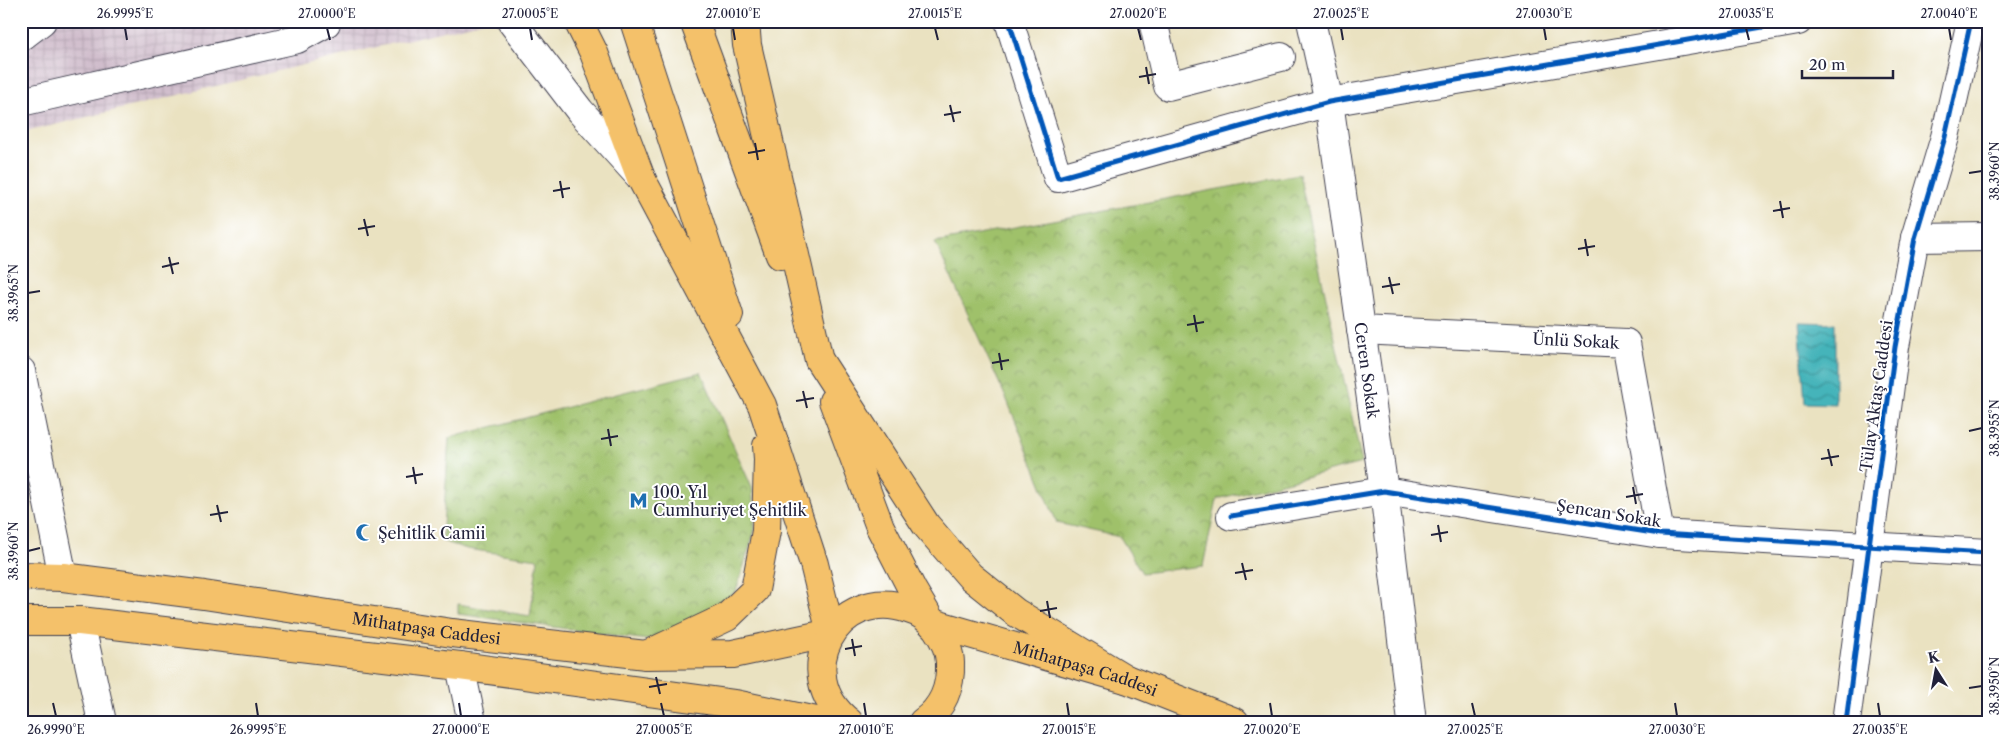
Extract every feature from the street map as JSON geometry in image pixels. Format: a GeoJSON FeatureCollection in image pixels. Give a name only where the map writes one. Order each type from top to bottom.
{"type":"FeatureCollection","features":[{"type":"Feature","properties":{"kind":"main road"},"geometry":{"type":"LineString","coordinates":[[578,21],[594,53],[641,178],[762,405],[814,564],[831,633]]}},
{"type":"Feature","properties":{"kind":"main road"},"geometry":{"type":"LineString","coordinates":[[634,21],[750,381]]}},
{"type":"Feature","properties":{"kind":"main road"},"geometry":{"type":"LineString","coordinates":[[694,21],[880,527],[912,589],[944,640],[950,659],[950,680],[944,699],[932,716],[923,722]]}},
{"type":"Feature","properties":{"kind":"main road"},"geometry":{"type":"LineString","coordinates":[[745,21],[747,46],[819,360],[926,525],[970,576],[1014,612],[1126,679]]}},
{"type":"Feature","properties":{"kind":"main road"},"geometry":{"type":"LineString","coordinates":[[646,655],[727,617],[755,590],[766,531],[768,459],[762,405]]}},
{"type":"Feature","properties":{"kind":"main road","name":"Mithatpaşa Caddesi"},"geometry":{"type":"LineString","coordinates":[[21,576],[63,577],[204,595],[452,633],[646,655],[733,654],[831,633]]}},
{"type":"Feature","properties":{"kind":"main road"},"geometry":{"type":"LineString","coordinates":[[849,722],[837,713],[826,695],[821,674],[823,653],[831,633],[844,619],[861,609],[879,604],[899,605],[917,612],[932,623]]}},
{"type":"Feature","properties":{"kind":"main road","name":"Mithatpaşa Caddesi"},"geometry":{"type":"LineString","coordinates":[[21,621],[80,621],[460,666],[737,713],[821,722]]}},
{"type":"Feature","properties":{"kind":"main road","name":"Mithatpaşa Caddesi"},"geometry":{"type":"LineString","coordinates":[[932,623],[1126,679],[1235,722]]}},
{"type":"Feature","properties":{"kind":"street"},"geometry":{"type":"LineString","coordinates":[[21,37],[42,21]]}},
{"type":"Feature","properties":{"kind":"street"},"geometry":{"type":"LineString","coordinates":[[21,102],[297,39],[326,23],[326,21]]}},
{"type":"Feature","properties":{"kind":"street"},"geometry":{"type":"LineString","coordinates":[[511,21],[580,111],[641,178]]}},
{"type":"Feature","properties":{"kind":"street"},"geometry":{"type":"LineString","coordinates":[[1009,21],[1058,178],[1329,102],[1798,21]]}},
{"type":"Feature","properties":{"kind":"street"},"geometry":{"type":"LineString","coordinates":[[1153,21],[1168,86],[1281,57]]}},
{"type":"Feature","properties":{"kind":"street","name":"Ceren Sokak"},"geometry":{"type":"LineString","coordinates":[[1311,21],[1329,102],[1384,491],[1412,722]]}},
{"type":"Feature","properties":{"kind":"street","name":"Tülay Aktaş Caddesi"},"geometry":{"type":"LineString","coordinates":[[1846,722],[1895,347],[1915,238],[1945,137],[1971,21]]}},
{"type":"Feature","properties":{"kind":"street"},"geometry":{"type":"LineString","coordinates":[[1915,238],[1988,237]]}},
{"type":"Feature","properties":{"kind":"street","name":"Ünlü Sokak"},"geometry":{"type":"LineString","coordinates":[[1361,330],[1626,343],[1660,534]]}},
{"type":"Feature","properties":{"kind":"street"},"geometry":{"type":"LineString","coordinates":[[21,371],[63,577]]}},
{"type":"Feature","properties":{"kind":"street","name":"Şencan Sokak"},"geometry":{"type":"LineString","coordinates":[[1231,516],[1384,491],[1660,534],[1988,553]]}},
{"type":"Feature","properties":{"kind":"street"},"geometry":{"type":"LineString","coordinates":[[80,621],[102,722]]}},
{"type":"Feature","properties":{"kind":"street"},"geometry":{"type":"LineString","coordinates":[[460,666],[472,722]]}},
{"type":"Feature","properties":{"kind":"shaded area"},"geometry":{"type":"Polygon","coordinates":[[[21,21],[485,21],[21,133],[21,21]]]}},
{"type":"Feature","properties":{"kind":"green space"},"geometry":{"type":"Polygon","coordinates":[[[1299,174],[1362,463],[1217,499],[1203,566],[1142,573],[1120,537],[1057,523],[1007,400],[935,242],[1299,174]]]}},
{"type":"Feature","properties":{"kind":"green space"},"geometry":{"type":"Polygon","coordinates":[[[701,372],[752,488],[755,529],[736,591],[698,623],[648,640],[458,614],[458,604],[530,616],[538,559],[467,549],[442,541],[449,438],[701,372]]]}},
{"type":"Feature","properties":{"kind":"water"},"geometry":{"type":"Polygon","coordinates":[[[1799,322],[1835,323],[1835,404],[1805,403],[1799,322]]]}},
{"type":"Feature","properties":{"kind":"cycle path"},"geometry":{"type":"LineString","coordinates":[[1009,21],[1058,178],[1329,102],[1798,21]]}},
{"type":"Feature","properties":{"kind":"cycle path"},"geometry":{"type":"LineString","coordinates":[[1846,722],[1895,347],[1915,238],[1945,137],[1971,21]]}},
{"type":"Feature","properties":{"kind":"cycle path"},"geometry":{"type":"LineString","coordinates":[[1231,516],[1384,491],[1660,534],[1988,553]]}},
{"type":"Feature","properties":{"kind":"place","name":"100. Yıl Cumhuriyet Şehitlik"},"geometry":{"type":"Point","coordinates":[639,501]}},
{"type":"Feature","properties":{"kind":"place","name":"Şehitlik Camii"},"geometry":{"type":"Point","coordinates":[364,533]}}]}
